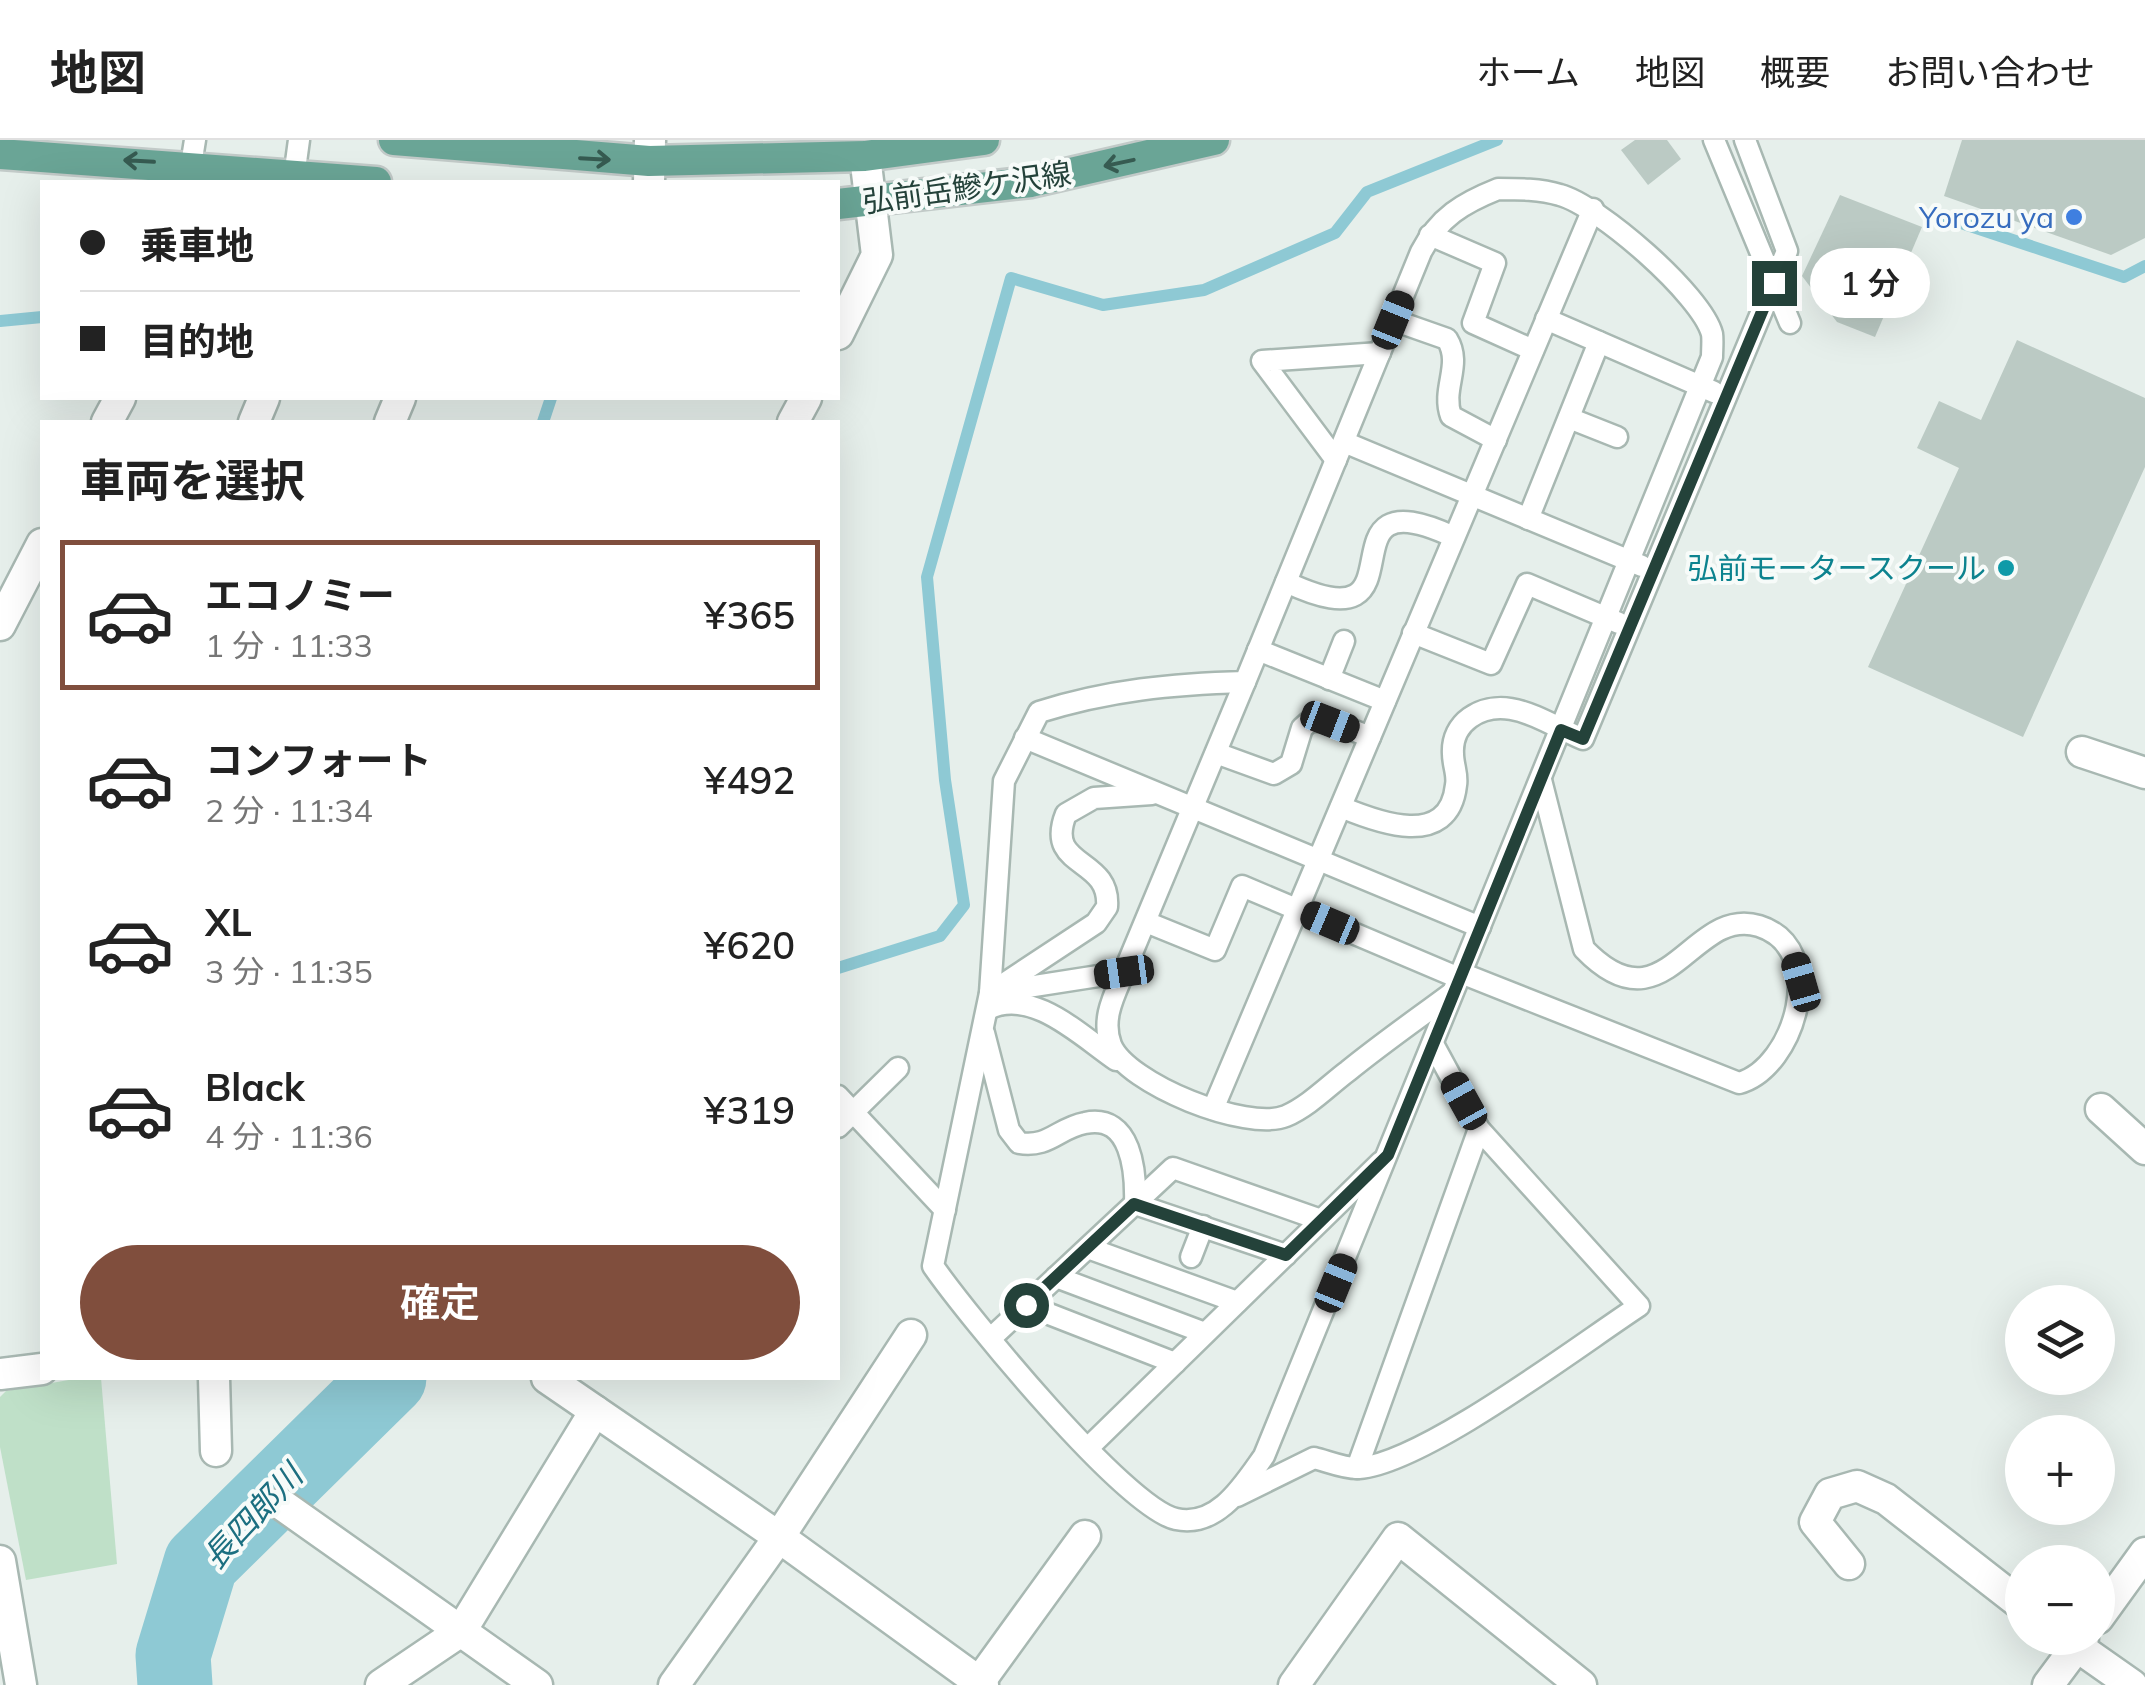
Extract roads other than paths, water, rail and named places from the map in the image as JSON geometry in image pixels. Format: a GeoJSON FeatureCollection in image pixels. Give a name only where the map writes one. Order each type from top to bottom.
{"type":"FeatureCollection","features":[{"type":"Feature","properties":{"kind":"main road"},"geometry":{"type":"LineString","coordinates":[[394,140],[586,160],[650,161],[865,156],[984,140]]}},
{"type":"Feature","properties":{"kind":"main road","name":"弘前岳鰺ケ沢線"},"geometry":{"type":"LineString","coordinates":[[840,204],[1031,182],[1214,140]]}},
{"type":"Feature","properties":{"kind":"main road"},"geometry":{"type":"LineString","coordinates":[[0,154],[193,152],[294,177],[343,180]]}},
{"type":"Feature","properties":{"kind":"street"},"geometry":{"type":"LineString","coordinates":[[840,330],[877,254],[865,156]]}},
{"type":"Feature","properties":{"kind":"street"},"geometry":{"type":"LineString","coordinates":[[0,624],[40,548]]}},
{"type":"Feature","properties":{"kind":"street"},"geometry":{"type":"LineString","coordinates":[[2082,752],[2145,773]]}},
{"type":"Feature","properties":{"kind":"street"},"geometry":{"type":"LineString","coordinates":[[2101,1109],[2145,1148]]}},
{"type":"Feature","properties":{"kind":"street"},"geometry":{"type":"LineString","coordinates":[[674,1685],[780,1537],[910,1335]]}},
{"type":"Feature","properties":{"kind":"street"},"geometry":{"type":"LineString","coordinates":[[0,1374],[40,1369]]}},
{"type":"Feature","properties":{"kind":"street"},"geometry":{"type":"LineString","coordinates":[[214,1380],[216,1451]]}},
{"type":"Feature","properties":{"kind":"street"},"geometry":{"type":"LineString","coordinates":[[550,1380],[780,1537],[980,1684],[1085,1536]]}},
{"type":"Feature","properties":{"kind":"street"},"geometry":{"type":"LineString","coordinates":[[381,1685],[461,1631],[595,1411]]}},
{"type":"Feature","properties":{"kind":"street"},"geometry":{"type":"LineString","coordinates":[[1848,1564],[1814,1522],[1830,1494],[1857,1486],[1886,1499],[2005,1592]]}},
{"type":"Feature","properties":{"kind":"street"},"geometry":{"type":"LineString","coordinates":[[281,1504],[537,1685]]}},
{"type":"Feature","properties":{"kind":"street"},"geometry":{"type":"LineString","coordinates":[[1294,1685],[1398,1538],[1580,1685]]}},
{"type":"Feature","properties":{"kind":"street"},"geometry":{"type":"LineString","coordinates":[[2115,1594],[2145,1553]]}},
{"type":"Feature","properties":{"kind":"street"},"geometry":{"type":"LineString","coordinates":[[0,1561],[21,1685]]}},
{"type":"Feature","properties":{"kind":"street"},"geometry":{"type":"LineString","coordinates":[[2048,1685],[2066,1655]]}},
{"type":"Feature","properties":{"kind":"street"},"geometry":{"type":"LineString","coordinates":[[2094,1655],[2132,1685]]}},
{"type":"Feature","properties":{"kind":"lane"},"geometry":{"type":"LineString","coordinates":[[294,177],[299,140]]}},
{"type":"Feature","properties":{"kind":"lane"},"geometry":{"type":"LineString","coordinates":[[1714,140],[1790,323]]}},
{"type":"Feature","properties":{"kind":"lane"},"geometry":{"type":"LineString","coordinates":[[1341,807],[1399,828],[1422,826],[1439,817],[1456,788],[1453,739],[1461,724],[1480,711],[1510,709],[1583,739],[1787,251],[1745,140]]}},
{"type":"Feature","properties":{"kind":"lane"},"geometry":{"type":"LineString","coordinates":[[1126,1066],[1111,1044],[1107,1013],[1430,236],[1442,219],[1469,200],[1498,189],[1562,195],[1593,209],[1648,254],[1712,332],[1712,357],[1264,1456],[1236,1496]]}},
{"type":"Feature","properties":{"kind":"lane"},"geometry":{"type":"LineString","coordinates":[[1213,1109],[1593,209]]}},
{"type":"Feature","properties":{"kind":"lane"},"geometry":{"type":"LineString","coordinates":[[1430,236],[1495,262],[1473,323],[1534,350]]}},
{"type":"Feature","properties":{"kind":"lane"},"geometry":{"type":"LineString","coordinates":[[1546,319],[1726,398]]}},
{"type":"Feature","properties":{"kind":"lane"},"geometry":{"type":"LineString","coordinates":[[1393,320],[1447,339],[1456,360],[1447,392],[1451,416],[1496,440]]}},
{"type":"Feature","properties":{"kind":"lane"},"geometry":{"type":"LineString","coordinates":[[1528,519],[1600,342]]}},
{"type":"Feature","properties":{"kind":"lane"},"geometry":{"type":"LineString","coordinates":[[1380,353],[1262,361],[1340,451],[1472,494],[1653,571]]}},
{"type":"Feature","properties":{"kind":"lane"},"geometry":{"type":"LineString","coordinates":[[1568,418],[1617,437]]}},
{"type":"Feature","properties":{"kind":"lane"},"geometry":{"type":"LineString","coordinates":[[1286,582],[1321,597],[1348,599],[1362,594],[1369,584],[1372,544],[1388,523],[1417,522],[1454,538]]}},
{"type":"Feature","properties":{"kind":"lane"},"geometry":{"type":"LineString","coordinates":[[1414,633],[1492,664],[1527,584],[1630,628]]}},
{"type":"Feature","properties":{"kind":"lane"},"geometry":{"type":"LineString","coordinates":[[1328,679],[1344,641]]}},
{"type":"Feature","properties":{"kind":"lane"},"geometry":{"type":"LineString","coordinates":[[1258,650],[1385,701]]}},
{"type":"Feature","properties":{"kind":"lane"},"geometry":{"type":"LineString","coordinates":[[1245,682],[1161,684],[1100,693],[1039,712],[1025,738],[1004,781],[986,1010],[933,1266],[991,1338],[1089,1446],[1148,1506],[1178,1520],[1209,1516],[1236,1496],[1314,1458],[1356,1468],[1400,1457],[1494,1402],[1638,1306],[1479,1130],[1432,1044]]}},
{"type":"Feature","properties":{"kind":"lane"},"geometry":{"type":"LineString","coordinates":[[1216,753],[1274,774],[1291,764],[1302,728],[1310,721],[1330,722],[1370,737]]}},
{"type":"Feature","properties":{"kind":"lane"},"geometry":{"type":"LineString","coordinates":[[1025,738],[1480,927]]}},
{"type":"Feature","properties":{"kind":"lane"},"geometry":{"type":"LineString","coordinates":[[1146,922],[1215,950],[1242,886],[1458,981],[1739,1084],[1758,1078],[1771,1066],[1786,1034],[1801,982],[1783,939],[1758,926],[1733,925],[1711,932],[1675,968],[1649,977],[1618,974],[1597,962],[1584,949],[1541,780]]}},
{"type":"Feature","properties":{"kind":"lane"},"geometry":{"type":"LineString","coordinates":[[986,1010],[1096,923],[1107,907],[1101,878],[1063,847],[1059,837],[1066,814],[1094,798],[1160,794]]}},
{"type":"Feature","properties":{"kind":"lane"},"geometry":{"type":"LineString","coordinates":[[986,1010],[1124,972]]}},
{"type":"Feature","properties":{"kind":"lane"},"geometry":{"type":"LineString","coordinates":[[986,1010],[1001,1003],[1025,1004],[1046,1013],[1126,1066],[1213,1109],[1262,1122],[1286,1116],[1458,981]]}},
{"type":"Feature","properties":{"kind":"lane"},"geometry":{"type":"LineString","coordinates":[[986,1010],[1009,1130],[1019,1143],[1037,1146],[1087,1122],[1108,1125],[1124,1138],[1134,1157],[1134,1204]]}},
{"type":"Feature","properties":{"kind":"lane"},"geometry":{"type":"LineString","coordinates":[[898,1068],[845,1120],[945,1210]]}},
{"type":"Feature","properties":{"kind":"lane"},"geometry":{"type":"LineString","coordinates":[[1356,1468],[1479,1130]]}},
{"type":"Feature","properties":{"kind":"lane"},"geometry":{"type":"LineString","coordinates":[[1089,1446],[1388,1155]]}},
{"type":"Feature","properties":{"kind":"lane"},"geometry":{"type":"LineString","coordinates":[[991,1338],[1173,1168],[1321,1220]]}},
{"type":"Feature","properties":{"kind":"lane"},"geometry":{"type":"LineString","coordinates":[[1134,1204],[1286,1255]]}},
{"type":"Feature","properties":{"kind":"lane"},"geometry":{"type":"LineString","coordinates":[[1191,1257],[1203,1226]]}},
{"type":"Feature","properties":{"kind":"lane"},"geometry":{"type":"LineString","coordinates":[[1088,1248],[1236,1302]]}},
{"type":"Feature","properties":{"kind":"lane"},"geometry":{"type":"LineString","coordinates":[[1056,1277],[1205,1333]]}},
{"type":"Feature","properties":{"kind":"lane"},"geometry":{"type":"LineString","coordinates":[[1026,1305],[1175,1362]]}},
{"type":"Feature","properties":{"kind":"waterway"},"geometry":{"type":"LineString","coordinates":[[840,967],[940,936],[964,905],[945,780],[927,577],[1011,278],[1103,305],[1204,290],[1335,233],[1367,192],[1497,140]]}},
{"type":"Feature","properties":{"kind":"waterway"},"geometry":{"type":"LineString","coordinates":[[1937,215],[2124,277],[2145,266]]}},
{"type":"Feature","properties":{"kind":"waterway"},"geometry":{"type":"LineString","coordinates":[[0,321],[40,317]]}},
{"type":"Feature","properties":{"kind":"waterway","name":"長四郎川"},"geometry":{"type":"LineString","coordinates":[[544,420],[550,400]]}},
{"type":"Feature","properties":{"kind":"waterway","name":"長四郎川"},"geometry":{"type":"LineString","coordinates":[[175,1685],[173,1655],[201,1563],[387,1380]]}},
{"type":"Feature","properties":{"kind":"place","name":"Yorozu ya"},"geometry":{"type":"Point","coordinates":[2074,217]}},
{"type":"Feature","properties":{"kind":"place","name":"弘前モータースクール"},"geometry":{"type":"Point","coordinates":[2006,568]}}]}
